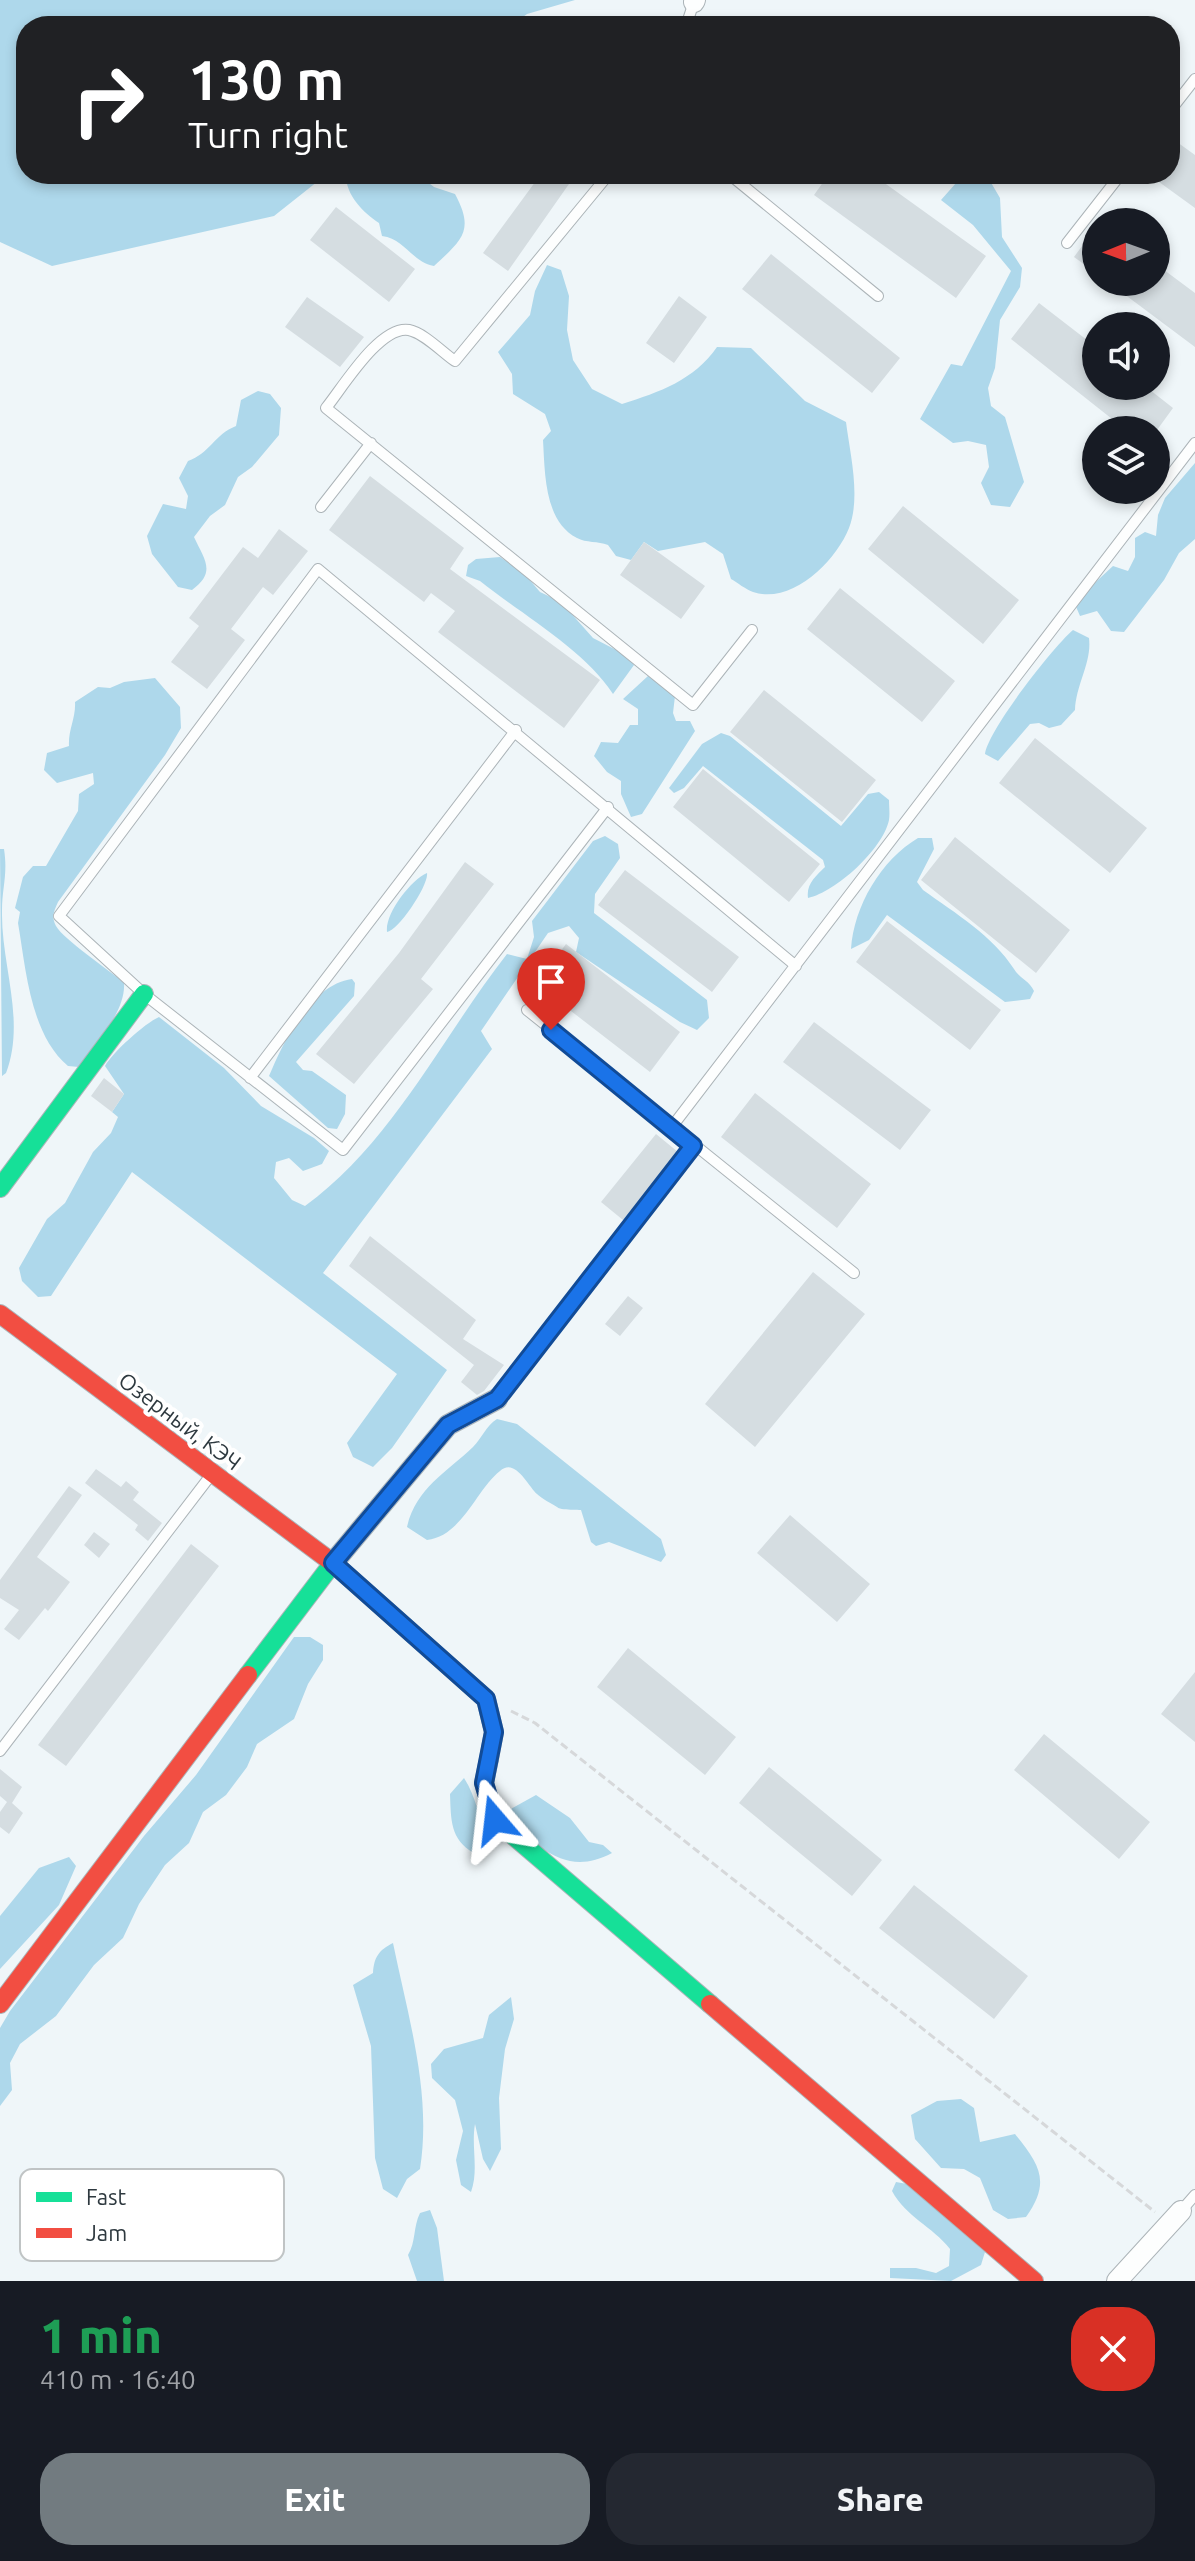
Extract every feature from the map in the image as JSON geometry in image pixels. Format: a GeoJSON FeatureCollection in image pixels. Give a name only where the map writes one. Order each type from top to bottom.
{"type":"FeatureCollection","features":[{"type":"Feature","properties":{"kind":"street"},"geometry":{"type":"LineString","coordinates":[[0,1188],[144,994]]}},
{"type":"Feature","properties":{"kind":"street","name":"Озерный, КЭЧ"},"geometry":{"type":"LineString","coordinates":[[0,1314],[211,1475],[333,1563],[486,1699]]}},
{"type":"Feature","properties":{"kind":"street"},"geometry":{"type":"LineString","coordinates":[[0,2004],[333,1563],[448,1425],[497,1399]]}},
{"type":"Feature","properties":{"kind":"street"},"geometry":{"type":"LineString","coordinates":[[486,1699],[494,1732],[484,1783],[495,1820],[1034,2281]]}},
{"type":"Feature","properties":{"kind":"street"},"geometry":{"type":"LineString","coordinates":[[1117,2281],[1182,2210]]}},
{"type":"Feature","properties":{"kind":"lane"},"geometry":{"type":"LineString","coordinates":[[1180,98],[1195,79]]}},
{"type":"Feature","properties":{"kind":"lane"},"geometry":{"type":"LineString","coordinates":[[601,184],[455,361],[412,330],[397,329],[383,336],[326,408],[693,705],[752,630]]}},
{"type":"Feature","properties":{"kind":"lane"},"geometry":{"type":"LineString","coordinates":[[741,184],[878,296]]}},
{"type":"Feature","properties":{"kind":"lane"},"geometry":{"type":"LineString","coordinates":[[1067,243],[1113,184]]}},
{"type":"Feature","properties":{"kind":"lane"},"geometry":{"type":"LineString","coordinates":[[321,507],[371,443]]}},
{"type":"Feature","properties":{"kind":"lane"},"geometry":{"type":"LineString","coordinates":[[671,1128],[1195,443]]}},
{"type":"Feature","properties":{"kind":"lane"},"geometry":{"type":"LineString","coordinates":[[608,807],[343,1150],[144,994],[59,916],[318,569],[516,730],[608,807],[796,966]]}},
{"type":"Feature","properties":{"kind":"lane"},"geometry":{"type":"LineString","coordinates":[[250,1078],[516,730]]}},
{"type":"Feature","properties":{"kind":"lane"},"geometry":{"type":"LineString","coordinates":[[527,1010],[854,1273]]}},
{"type":"Feature","properties":{"kind":"lane"},"geometry":{"type":"LineString","coordinates":[[497,1399],[693,1146]]}},
{"type":"Feature","properties":{"kind":"lane"},"geometry":{"type":"LineString","coordinates":[[0,1751],[211,1475]]}},
{"type":"Feature","properties":{"kind":"path"},"geometry":{"type":"LineString","coordinates":[[486,1699],[535,1723],[1182,2210]]}},
{"type":"Feature","properties":{"kind":"shaded area"},"geometry":{"type":"Polygon","coordinates":[[[0,0],[575,0],[524,16],[16,16],[16,184],[314,184],[274,216],[52,266],[0,242],[0,0]]]}},
{"type":"Feature","properties":{"kind":"shaded area"},"geometry":{"type":"Polygon","coordinates":[[[347,184],[430,184],[455,194],[465,226],[452,249],[434,266],[426,264],[397,241],[382,236],[379,223],[361,208],[347,184]]]}},
{"type":"Feature","properties":{"kind":"shaded area"},"geometry":{"type":"Polygon","coordinates":[[[955,184],[992,184],[1000,198],[1002,237],[1022,268],[1020,287],[1000,320],[995,368],[988,388],[991,406],[1005,417],[1024,482],[1010,507],[991,505],[981,483],[989,467],[986,445],[968,441],[953,443],[920,419],[951,364],[962,366],[1011,271],[973,225],[941,200],[955,184]]]}},
{"type":"Feature","properties":{"kind":"shaded area"},"geometry":{"type":"Polygon","coordinates":[[[547,265],[561,270],[569,296],[567,330],[573,360],[592,389],[622,404],[663,389],[687,376],[717,347],[751,348],[805,401],[846,422],[854,475],[852,516],[843,541],[811,577],[783,592],[753,592],[731,579],[723,554],[705,542],[658,551],[644,542],[631,560],[616,556],[608,545],[581,540],[566,530],[558,520],[548,495],[543,440],[551,431],[545,414],[513,394],[512,374],[498,352],[530,315],[535,291],[547,265]]]}},
{"type":"Feature","properties":{"kind":"shaded area"},"geometry":{"type":"Polygon","coordinates":[[[258,391],[270,394],[281,408],[279,435],[252,467],[238,477],[225,505],[210,516],[194,537],[206,565],[204,577],[192,590],[178,587],[152,554],[147,536],[163,504],[186,509],[188,496],[179,478],[188,461],[236,426],[241,400],[258,391]]]}},
{"type":"Feature","properties":{"kind":"shaded area"},"geometry":{"type":"Polygon","coordinates":[[[1195,463],[1195,539],[1179,553],[1164,580],[1124,632],[1111,631],[1097,611],[1080,616],[1074,602],[1113,566],[1128,571],[1135,557],[1135,538],[1145,532],[1156,536],[1158,515],[1163,504],[1170,504],[1170,492],[1195,463]]]}},
{"type":"Feature","properties":{"kind":"shaded area"},"geometry":{"type":"Polygon","coordinates":[[[500,557],[523,572],[540,592],[561,602],[593,638],[624,654],[634,665],[613,694],[586,662],[551,633],[480,581],[466,576],[468,565],[476,559],[500,557]]]}},
{"type":"Feature","properties":{"kind":"shaded area"},"geometry":{"type":"Polygon","coordinates":[[[1073,630],[1089,638],[1075,710],[1061,725],[1049,728],[1039,723],[1030,724],[998,761],[985,754],[1009,709],[1037,670],[1073,630]]]}},
{"type":"Feature","properties":{"kind":"shaded area"},"geometry":{"type":"Polygon","coordinates":[[[648,676],[662,680],[675,696],[673,713],[676,721],[690,721],[695,731],[642,814],[631,817],[621,794],[621,781],[607,772],[594,756],[601,742],[618,743],[630,725],[638,725],[638,709],[623,699],[648,676]]]}},
{"type":"Feature","properties":{"kind":"shaded area"},"geometry":{"type":"Polygon","coordinates":[[[155,678],[180,707],[181,728],[165,755],[58,902],[54,914],[54,923],[61,932],[124,983],[120,1005],[108,1027],[79,1067],[68,1066],[55,1053],[38,1019],[24,960],[18,923],[20,912],[15,908],[23,877],[33,866],[46,866],[78,811],[79,794],[94,784],[93,773],[57,783],[44,770],[47,753],[69,746],[75,702],[98,687],[110,688],[124,682],[155,678]]]}},
{"type":"Feature","properties":{"kind":"shaded area"},"geometry":{"type":"Polygon","coordinates":[[[721,733],[730,736],[841,826],[868,794],[879,792],[889,800],[889,820],[878,844],[857,868],[832,887],[808,898],[810,884],[825,867],[823,860],[703,766],[684,788],[674,793],[669,788],[702,744],[721,733]]]}},
{"type":"Feature","properties":{"kind":"shaded area"},"geometry":{"type":"Polygon","coordinates":[[[605,836],[618,844],[620,858],[595,894],[594,913],[707,1000],[709,1018],[697,1030],[680,1022],[576,952],[579,938],[569,926],[548,933],[481,1031],[492,1049],[323,1273],[447,1370],[392,1448],[373,1467],[353,1457],[347,1443],[397,1374],[132,1172],[51,1296],[38,1297],[22,1281],[19,1268],[47,1219],[65,1203],[93,1152],[111,1133],[118,1117],[112,1112],[124,1094],[105,1066],[121,1046],[146,1025],[159,1017],[224,1068],[261,1106],[314,1138],[329,1151],[322,1164],[303,1171],[289,1158],[276,1162],[274,1178],[292,1200],[305,1206],[364,1152],[390,1120],[507,954],[527,959],[534,937],[532,921],[593,841],[605,836]]]}},
{"type":"Feature","properties":{"kind":"shaded area"},"geometry":{"type":"Polygon","coordinates":[[[918,838],[932,838],[934,849],[917,882],[995,946],[1032,987],[1034,991],[1030,999],[1005,1002],[887,915],[869,940],[851,949],[864,901],[881,871],[918,838]]]}},
{"type":"Feature","properties":{"kind":"shaded area"},"geometry":{"type":"Polygon","coordinates":[[[0,849],[4,849],[5,858],[3,931],[14,1033],[12,1053],[6,1073],[2,1076],[0,849]]]}},
{"type":"Feature","properties":{"kind":"shaded area"},"geometry":{"type":"Polygon","coordinates":[[[427,873],[412,907],[387,932],[390,916],[400,898],[427,873]]]}},
{"type":"Feature","properties":{"kind":"shaded area"},"geometry":{"type":"Polygon","coordinates":[[[352,979],[355,983],[354,996],[296,1062],[303,1070],[312,1071],[346,1095],[345,1114],[337,1129],[328,1128],[269,1076],[282,1047],[311,1003],[337,983],[352,979]]]}},
{"type":"Feature","properties":{"kind":"shaded area"},"geometry":{"type":"Polygon","coordinates":[[[497,1419],[517,1424],[661,1539],[666,1555],[661,1562],[609,1542],[596,1546],[591,1542],[581,1510],[559,1508],[544,1499],[521,1474],[511,1468],[500,1471],[491,1479],[459,1521],[439,1537],[427,1540],[407,1527],[411,1513],[425,1491],[473,1447],[497,1419]]]}},
{"type":"Feature","properties":{"kind":"shaded area"},"geometry":{"type":"Polygon","coordinates":[[[294,1637],[310,1637],[323,1645],[323,1660],[308,1684],[294,1719],[257,1744],[247,1767],[226,1795],[203,1812],[189,1843],[165,1865],[139,1904],[123,1938],[94,1965],[56,2016],[20,2044],[10,2063],[12,2090],[0,2106],[0,2028],[10,2011],[144,1836],[196,1775],[294,1637]]]}},
{"type":"Feature","properties":{"kind":"shaded area"},"geometry":{"type":"Polygon","coordinates":[[[464,1778],[490,1840],[474,1853],[460,1842],[452,1820],[450,1794],[464,1778]]]}},
{"type":"Feature","properties":{"kind":"shaded area"},"geometry":{"type":"Polygon","coordinates":[[[536,1795],[570,1818],[589,1842],[603,1845],[612,1853],[596,1860],[568,1860],[555,1856],[531,1840],[508,1819],[507,1811],[536,1795]]]}},
{"type":"Feature","properties":{"kind":"shaded area"},"geometry":{"type":"Polygon","coordinates":[[[69,1857],[76,1866],[59,1905],[0,1969],[0,1916],[39,1868],[69,1857]]]}},
{"type":"Feature","properties":{"kind":"shaded area"},"geometry":{"type":"Polygon","coordinates":[[[393,1943],[417,2055],[423,2112],[420,2169],[407,2179],[397,2198],[383,2189],[375,2158],[371,2046],[353,1985],[373,1973],[378,1955],[393,1943]]]}},
{"type":"Feature","properties":{"kind":"shaded area"},"geometry":{"type":"Polygon","coordinates":[[[511,1997],[514,2019],[505,2049],[499,2098],[501,2149],[490,2171],[483,2159],[475,2124],[471,2192],[461,2185],[456,2160],[463,2131],[455,2100],[432,2078],[431,2064],[444,2049],[483,2038],[489,2015],[511,1997]]]}},
{"type":"Feature","properties":{"kind":"shaded area"},"geometry":{"type":"Polygon","coordinates":[[[961,2099],[974,2108],[980,2142],[1015,2134],[1031,2155],[1040,2184],[1034,2205],[1026,2217],[1008,2219],[993,2210],[980,2178],[964,2169],[941,2168],[915,2139],[911,2115],[937,2101],[961,2099]]]}},
{"type":"Feature","properties":{"kind":"shaded area"},"geometry":{"type":"Polygon","coordinates":[[[896,2182],[907,2184],[985,2252],[981,2265],[951,2281],[890,2278],[890,2268],[916,2268],[936,2273],[949,2266],[950,2249],[898,2200],[892,2191],[896,2182]]]}},
{"type":"Feature","properties":{"kind":"shaded area"},"geometry":{"type":"Polygon","coordinates":[[[430,2210],[437,2228],[444,2281],[417,2281],[408,2255],[420,2213],[430,2210]]]}},
{"type":"Feature","properties":{"kind":"building"},"geometry":{"type":"Polygon","coordinates":[[[1180,144],[1195,155],[1195,208],[1162,184],[1180,184],[1180,144]]]}},
{"type":"Feature","properties":{"kind":"building"},"geometry":{"type":"Polygon","coordinates":[[[534,184],[569,184],[508,271],[483,253],[534,184]]]}},
{"type":"Feature","properties":{"kind":"building"},"geometry":{"type":"Polygon","coordinates":[[[822,184],[886,184],[986,256],[956,298],[814,195],[822,184]]]}},
{"type":"Feature","properties":{"kind":"building"},"geometry":{"type":"Polygon","coordinates":[[[336,207],[415,269],[389,302],[310,240],[336,207]]]}},
{"type":"Feature","properties":{"kind":"building"},"geometry":{"type":"Polygon","coordinates":[[[1082,246],[1082,263],[1074,257],[1082,246]]]}},
{"type":"Feature","properties":{"kind":"building"},"geometry":{"type":"Polygon","coordinates":[[[771,254],[900,358],[872,393],[742,289],[771,254]]]}},
{"type":"Feature","properties":{"kind":"building"},"geometry":{"type":"Polygon","coordinates":[[[1170,274],[1195,293],[1195,347],[1170,328],[1170,312],[1148,312],[1127,296],[1170,296],[1170,274]]]}},
{"type":"Feature","properties":{"kind":"building"},"geometry":{"type":"Polygon","coordinates":[[[679,296],[707,317],[674,363],[646,343],[679,296]]]}},
{"type":"Feature","properties":{"kind":"building"},"geometry":{"type":"Polygon","coordinates":[[[307,297],[364,337],[340,367],[285,327],[307,297]]]}},
{"type":"Feature","properties":{"kind":"building"},"geometry":{"type":"Polygon","coordinates":[[[1039,303],[1082,336],[1082,395],[1011,339],[1039,303]]]}},
{"type":"Feature","properties":{"kind":"building"},"geometry":{"type":"Polygon","coordinates":[[[1088,400],[1163,400],[1173,408],[1167,416],[1108,416],[1088,400]]]}},
{"type":"Feature","properties":{"kind":"building"},"geometry":{"type":"Polygon","coordinates":[[[370,476],[464,548],[450,569],[600,680],[564,728],[438,632],[455,611],[431,593],[424,602],[329,530],[370,476]]]}},
{"type":"Feature","properties":{"kind":"building"},"geometry":{"type":"Polygon","coordinates":[[[903,506],[1019,600],[983,644],[868,549],[903,506]]]}},
{"type":"Feature","properties":{"kind":"building"},"geometry":{"type":"Polygon","coordinates":[[[279,529],[308,551],[273,595],[263,587],[231,629],[245,640],[207,689],[171,662],[199,626],[189,618],[243,547],[258,558],[279,529]]]}},
{"type":"Feature","properties":{"kind":"building"},"geometry":{"type":"Polygon","coordinates":[[[644,542],[705,586],[681,619],[620,575],[644,542]]]}},
{"type":"Feature","properties":{"kind":"building"},"geometry":{"type":"Polygon","coordinates":[[[840,588],[955,681],[922,722],[807,629],[840,588]]]}},
{"type":"Feature","properties":{"kind":"building"},"geometry":{"type":"Polygon","coordinates":[[[764,690],[876,780],[842,822],[730,732],[764,690]]]}},
{"type":"Feature","properties":{"kind":"building"},"geometry":{"type":"Polygon","coordinates":[[[1035,738],[1147,828],[1110,873],[999,783],[1035,738]]]}},
{"type":"Feature","properties":{"kind":"building"},"geometry":{"type":"Polygon","coordinates":[[[703,769],[820,864],[789,902],[673,807],[703,769]]]}},
{"type":"Feature","properties":{"kind":"building"},"geometry":{"type":"Polygon","coordinates":[[[955,837],[1070,930],[1036,973],[921,880],[955,837]]]}},
{"type":"Feature","properties":{"kind":"building"},"geometry":{"type":"Polygon","coordinates":[[[465,862],[494,884],[421,979],[433,989],[354,1084],[316,1054],[399,953],[465,862]]]}},
{"type":"Feature","properties":{"kind":"building"},"geometry":{"type":"Polygon","coordinates":[[[625,870],[739,957],[712,992],[598,905],[625,870]]]}},
{"type":"Feature","properties":{"kind":"building"},"geometry":{"type":"Polygon","coordinates":[[[887,921],[1001,1010],[970,1050],[856,962],[887,921]]]}},
{"type":"Feature","properties":{"kind":"building"},"geometry":{"type":"Polygon","coordinates":[[[566,944],[680,1032],[650,1072],[536,984],[566,944]]]}},
{"type":"Feature","properties":{"kind":"building"},"geometry":{"type":"Polygon","coordinates":[[[814,1022],[931,1110],[900,1150],[783,1062],[814,1022]]]}},
{"type":"Feature","properties":{"kind":"building"},"geometry":{"type":"Polygon","coordinates":[[[104,1078],[124,1094],[112,1112],[91,1096],[104,1078]]]}},
{"type":"Feature","properties":{"kind":"building"},"geometry":{"type":"Polygon","coordinates":[[[755,1093],[871,1184],[837,1228],[721,1137],[755,1093]]]}},
{"type":"Feature","properties":{"kind":"building"},"geometry":{"type":"Polygon","coordinates":[[[656,1134],[678,1152],[623,1220],[601,1202],[656,1134]]]}},
{"type":"Feature","properties":{"kind":"building"},"geometry":{"type":"Polygon","coordinates":[[[370,1236],[476,1320],[463,1339],[504,1365],[484,1391],[477,1395],[461,1382],[474,1365],[349,1266],[370,1236]]]}},
{"type":"Feature","properties":{"kind":"building"},"geometry":{"type":"Polygon","coordinates":[[[813,1272],[865,1314],[755,1447],[705,1404],[813,1272]]]}},
{"type":"Feature","properties":{"kind":"building"},"geometry":{"type":"Polygon","coordinates":[[[628,1296],[643,1308],[620,1336],[605,1324],[628,1296]]]}},
{"type":"Feature","properties":{"kind":"building"},"geometry":{"type":"Polygon","coordinates":[[[96,1469],[121,1487],[126,1481],[139,1492],[133,1500],[162,1523],[148,1541],[135,1530],[138,1525],[85,1483],[96,1469]]]}},
{"type":"Feature","properties":{"kind":"building"},"geometry":{"type":"Polygon","coordinates":[[[69,1486],[82,1495],[37,1557],[70,1582],[48,1611],[45,1608],[19,1640],[4,1629],[19,1610],[0,1598],[0,1580],[69,1486]]]}},
{"type":"Feature","properties":{"kind":"building"},"geometry":{"type":"Polygon","coordinates":[[[790,1515],[870,1584],[837,1622],[757,1553],[790,1515]]]}},
{"type":"Feature","properties":{"kind":"building"},"geometry":{"type":"Polygon","coordinates":[[[94,1532],[110,1544],[99,1558],[84,1545],[94,1532]]]}},
{"type":"Feature","properties":{"kind":"building"},"geometry":{"type":"Polygon","coordinates":[[[191,1544],[219,1566],[66,1766],[38,1745],[191,1544]]]}},
{"type":"Feature","properties":{"kind":"building"},"geometry":{"type":"Polygon","coordinates":[[[628,1648],[736,1737],[705,1775],[597,1687],[628,1648]]]}},
{"type":"Feature","properties":{"kind":"building"},"geometry":{"type":"Polygon","coordinates":[[[1195,1672],[1195,1742],[1161,1714],[1195,1672]]]}},
{"type":"Feature","properties":{"kind":"building"},"geometry":{"type":"Polygon","coordinates":[[[1044,1734],[1150,1822],[1119,1859],[1014,1770],[1044,1734]]]}},
{"type":"Feature","properties":{"kind":"building"},"geometry":{"type":"Polygon","coordinates":[[[769,1767],[882,1860],[852,1896],[739,1803],[769,1767]]]}},
{"type":"Feature","properties":{"kind":"building"},"geometry":{"type":"Polygon","coordinates":[[[0,1769],[22,1787],[12,1803],[23,1813],[9,1834],[0,1827],[0,1812],[7,1802],[0,1796],[0,1769]]]}},
{"type":"Feature","properties":{"kind":"building"},"geometry":{"type":"Polygon","coordinates":[[[914,1885],[1028,1976],[994,2019],[879,1928],[914,1885]]]}},
{"type":"Feature","properties":{"kind":"traffic: fast"},"geometry":{"type":"LineString","coordinates":[[0,1188],[144,994]]}},
{"type":"Feature","properties":{"kind":"traffic: fast"},"geometry":{"type":"LineString","coordinates":[[248,1675],[333,1563]]}},
{"type":"Feature","properties":{"kind":"traffic: fast"},"geometry":{"type":"LineString","coordinates":[[489,1759],[484,1783],[495,1820],[710,2004]]}},
{"type":"Feature","properties":{"kind":"traffic: jam"},"geometry":{"type":"LineString","coordinates":[[0,1314],[333,1563],[486,1699],[494,1732],[489,1759]]}},
{"type":"Feature","properties":{"kind":"traffic: jam"},"geometry":{"type":"LineString","coordinates":[[0,2004],[248,1675]]}},
{"type":"Feature","properties":{"kind":"traffic: jam"},"geometry":{"type":"LineString","coordinates":[[710,2004],[1034,2281]]}},
{"type":"Feature","properties":{"kind":"route"},"geometry":{"type":"LineString","coordinates":[[495,1820],[484,1783],[494,1732],[486,1699],[333,1563],[448,1425],[497,1399],[693,1146],[551,1030]]}}]}
